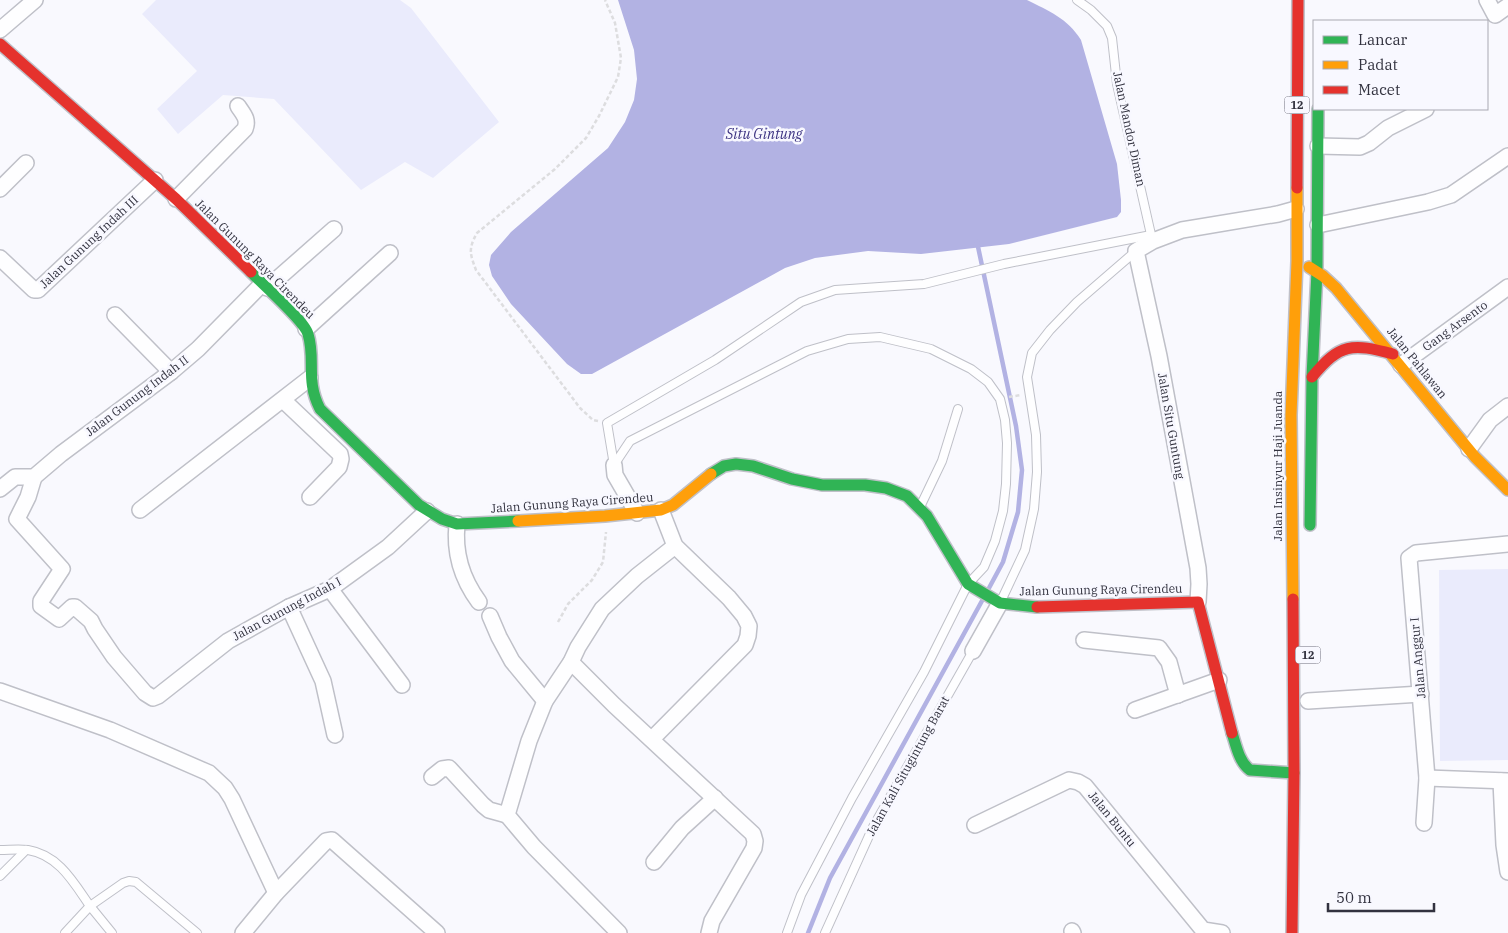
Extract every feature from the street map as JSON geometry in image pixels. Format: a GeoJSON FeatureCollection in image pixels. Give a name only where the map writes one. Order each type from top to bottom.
{"type":"FeatureCollection","features":[{"type":"Feature","properties":{"kind":"main road","name":"Jalan Insinyur Haji Juanda"},"geometry":{"type":"LineString","coordinates":[[1292,933],[1294,773],[1291,415],[1297,261],[1298,0]]}},
{"type":"Feature","properties":{"kind":"main road","name":"Jalan Gunung Raya Cirendeu"},"geometry":{"type":"LineString","coordinates":[[0,44],[176,199],[306,329],[313,396],[320,409],[427,512],[456,524],[605,516],[661,510],[673,505],[713,472],[724,466],[736,464],[753,466],[792,479],[822,485],[865,485],[886,488],[907,496],[920,508],[973,587],[997,602],[1034,607],[1198,602],[1232,733],[1245,766],[1250,770],[1294,773]]}},
{"type":"Feature","properties":{"kind":"main road","name":"12"},"geometry":{"type":"LineString","coordinates":[[1310,534],[1312,377],[1318,225],[1318,110]]}},
{"type":"Feature","properties":{"kind":"main road","name":"Jalan Pahlawan"},"geometry":{"type":"LineString","coordinates":[[1297,261],[1317,271],[1337,291],[1397,360],[1468,450],[1508,490]]}},
{"type":"Feature","properties":{"kind":"main road"},"geometry":{"type":"LineString","coordinates":[[1312,377],[1326,359],[1336,352],[1348,348],[1366,346],[1397,360]]}},
{"type":"Feature","properties":{"kind":"street"},"geometry":{"type":"LineString","coordinates":[[0,30],[35,0]]}},
{"type":"Feature","properties":{"kind":"street"},"geometry":{"type":"LineString","coordinates":[[1487,0],[1496,14]]}},
{"type":"Feature","properties":{"kind":"street"},"geometry":{"type":"LineString","coordinates":[[176,199],[245,129],[246,119],[238,106]]}},
{"type":"Feature","properties":{"kind":"street"},"geometry":{"type":"LineString","coordinates":[[1318,146],[1365,146],[1388,128],[1424,110]]}},
{"type":"Feature","properties":{"kind":"street"},"geometry":{"type":"LineString","coordinates":[[1318,225],[1428,202],[1451,194],[1508,156]]}},
{"type":"Feature","properties":{"kind":"street"},"geometry":{"type":"LineString","coordinates":[[0,189],[26,163]]}},
{"type":"Feature","properties":{"kind":"street","name":"Jalan Gunung Indah III"},"geometry":{"type":"LineString","coordinates":[[0,258],[34,290],[38,290],[155,180]]}},
{"type":"Feature","properties":{"kind":"street"},"geometry":{"type":"LineString","coordinates":[[1136,252],[1152,238],[1182,230],[1278,214],[1296,209]]}},
{"type":"Feature","properties":{"kind":"street","name":"Jalan Gunung Indah II"},"geometry":{"type":"LineString","coordinates":[[34,477],[61,454],[171,372],[265,286],[334,229]]}},
{"type":"Feature","properties":{"kind":"street","name":"Jalan Situ Guntung"},"geometry":{"type":"LineString","coordinates":[[1136,252],[1159,356],[1198,568],[1200,584],[1198,602]]}},
{"type":"Feature","properties":{"kind":"street"},"geometry":{"type":"LineString","coordinates":[[306,329],[390,253]]}},
{"type":"Feature","properties":{"kind":"street","name":"Gang Arsento"},"geometry":{"type":"LineString","coordinates":[[1397,360],[1508,287]]}},
{"type":"Feature","properties":{"kind":"street"},"geometry":{"type":"LineString","coordinates":[[115,314],[171,372]]}},
{"type":"Feature","properties":{"kind":"street"},"geometry":{"type":"LineString","coordinates":[[140,510],[310,378]]}},
{"type":"Feature","properties":{"kind":"street"},"geometry":{"type":"LineString","coordinates":[[282,400],[340,454],[339,467],[310,497]]}},
{"type":"Feature","properties":{"kind":"street"},"geometry":{"type":"LineString","coordinates":[[1468,450],[1490,420],[1508,406]]}},
{"type":"Feature","properties":{"kind":"street"},"geometry":{"type":"LineString","coordinates":[[614,465],[615,475],[637,513]]}},
{"type":"Feature","properties":{"kind":"street"},"geometry":{"type":"LineString","coordinates":[[0,489],[15,477],[34,477]]}},
{"type":"Feature","properties":{"kind":"street","name":"Jalan Gunung Indah I"},"geometry":{"type":"LineString","coordinates":[[34,477],[17,520],[62,569],[41,601],[41,606],[59,620],[73,607],[82,612],[91,621],[114,657],[149,697],[158,696],[228,641],[290,607],[330,589],[388,547],[427,512]]}},
{"type":"Feature","properties":{"kind":"street"},"geometry":{"type":"LineString","coordinates":[[652,739],[745,645],[749,626],[744,616],[729,598],[675,546],[661,510]]}},
{"type":"Feature","properties":{"kind":"street"},"geometry":{"type":"LineString","coordinates":[[456,524],[458,556],[469,586],[479,602]]}},
{"type":"Feature","properties":{"kind":"street","name":"Jalan Anggur I"},"geometry":{"type":"LineString","coordinates":[[1424,823],[1427,778],[1409,558],[1416,553],[1508,544]]}},
{"type":"Feature","properties":{"kind":"street"},"geometry":{"type":"LineString","coordinates":[[507,815],[529,741],[545,701],[571,662],[578,647],[602,609],[636,576],[675,546]]}},
{"type":"Feature","properties":{"kind":"street"},"geometry":{"type":"LineString","coordinates":[[330,589],[402,684]]}},
{"type":"Feature","properties":{"kind":"street","name":"Jalan Kali Situgintung Barat"},"geometry":{"type":"LineString","coordinates":[[973,650],[997,602]]}},
{"type":"Feature","properties":{"kind":"street"},"geometry":{"type":"LineString","coordinates":[[290,607],[323,681],[335,735]]}},
{"type":"Feature","properties":{"kind":"street"},"geometry":{"type":"LineString","coordinates":[[490,616],[512,661],[545,701]]}},
{"type":"Feature","properties":{"kind":"street"},"geometry":{"type":"LineString","coordinates":[[1084,640],[1159,648],[1169,662],[1178,695]]}},
{"type":"Feature","properties":{"kind":"street"},"geometry":{"type":"LineString","coordinates":[[571,662],[614,705],[753,834],[756,841],[754,848],[712,921],[709,933]]}},
{"type":"Feature","properties":{"kind":"street"},"geometry":{"type":"LineString","coordinates":[[1135,710],[1218,680]]}},
{"type":"Feature","properties":{"kind":"street"},"geometry":{"type":"LineString","coordinates":[[0,691],[110,730],[209,773],[225,788],[232,799],[278,890]]}},
{"type":"Feature","properties":{"kind":"street"},"geometry":{"type":"LineString","coordinates":[[1308,701],[1421,694]]}},
{"type":"Feature","properties":{"kind":"street"},"geometry":{"type":"LineString","coordinates":[[432,778],[442,769],[449,768],[489,810],[507,815],[529,841],[619,933]]}},
{"type":"Feature","properties":{"kind":"street"},"geometry":{"type":"LineString","coordinates":[[1427,778],[1505,781],[1504,846],[1508,872]]}},
{"type":"Feature","properties":{"kind":"street","name":"Jalan Buntu"},"geometry":{"type":"LineString","coordinates":[[975,825],[1069,780],[1078,782],[1085,786],[1199,931],[1222,933]]}},
{"type":"Feature","properties":{"kind":"street"},"geometry":{"type":"LineString","coordinates":[[654,862],[682,828],[715,798]]}},
{"type":"Feature","properties":{"kind":"street"},"geometry":{"type":"LineString","coordinates":[[244,933],[291,876],[326,841],[332,840],[437,933]]}},
{"type":"Feature","properties":{"kind":"lane","name":"Jalan Mandor Diman"},"geometry":{"type":"LineString","coordinates":[[1077,0],[1091,10],[1106,26],[1112,38],[1117,84],[1152,238]]}},
{"type":"Feature","properties":{"kind":"lane"},"geometry":{"type":"LineString","coordinates":[[614,465],[607,423],[715,360],[802,302],[835,290],[924,284],[1004,264],[1152,238]]}},
{"type":"Feature","properties":{"kind":"lane"},"geometry":{"type":"LineString","coordinates":[[997,602],[1025,550],[1034,509],[1037,472],[1036,435],[1026,377],[1032,353],[1050,330],[1077,302],[1136,252]]}},
{"type":"Feature","properties":{"kind":"lane"},"geometry":{"type":"LineString","coordinates":[[614,465],[630,441],[807,351],[848,339],[880,338],[931,350],[971,369],[988,382],[1000,399],[1005,420],[1007,444],[1006,484],[1003,511],[995,541],[973,587],[954,610],[924,672],[852,798],[801,895],[787,933]]}},
{"type":"Feature","properties":{"kind":"lane"},"geometry":{"type":"LineString","coordinates":[[920,508],[942,461],[958,409]]}},
{"type":"Feature","properties":{"kind":"lane","name":"Jalan Kali Situgintung Barat"},"geometry":{"type":"LineString","coordinates":[[825,933],[873,827],[973,650]]}},
{"type":"Feature","properties":{"kind":"lane"},"geometry":{"type":"LineString","coordinates":[[0,850],[26,850],[40,853],[58,864],[112,933]]}},
{"type":"Feature","properties":{"kind":"lane"},"geometry":{"type":"LineString","coordinates":[[0,876],[26,850]]}},
{"type":"Feature","properties":{"kind":"lane"},"geometry":{"type":"LineString","coordinates":[[65,933],[90,906],[123,883],[130,881],[136,882],[197,933]]}},
{"type":"Feature","properties":{"kind":"path"},"geometry":{"type":"LineString","coordinates":[[605,0],[615,23],[621,58],[618,77],[599,116],[586,138],[555,169],[477,233],[471,243],[470,252],[476,270],[580,408],[593,420],[607,423]]}},
{"type":"Feature","properties":{"kind":"path"},"geometry":{"type":"LineString","coordinates":[[1000,399],[1029,394]]}},
{"type":"Feature","properties":{"kind":"path"},"geometry":{"type":"LineString","coordinates":[[558,622],[568,604],[592,580],[603,562],[606,537],[605,516]]}},
{"type":"Feature","properties":{"kind":"shaded area"},"geometry":{"type":"Polygon","coordinates":[[[156,0],[400,0],[411,8],[499,122],[433,178],[405,162],[361,190],[274,99],[223,95],[178,134],[157,109],[197,71],[142,14],[156,0]]]}},
{"type":"Feature","properties":{"kind":"shaded area"},"geometry":{"type":"Polygon","coordinates":[[[1508,569],[1508,760],[1440,761],[1439,570],[1508,569]]]}},
{"type":"Feature","properties":{"kind":"water","name":"Situ Gintung"},"geometry":{"type":"Polygon","coordinates":[[[618,0],[1027,0],[1064,21],[1076,32],[1081,40],[1117,164],[1121,212],[1117,217],[1009,244],[921,254],[868,251],[815,258],[785,268],[592,374],[581,374],[567,364],[511,304],[492,276],[489,265],[491,255],[511,232],[608,148],[625,122],[634,100],[637,79],[634,50],[618,0]]]}},
{"type":"Feature","properties":{"kind":"waterway"},"geometry":{"type":"LineString","coordinates":[[977,242],[1016,426],[1022,470],[1018,512],[1003,562],[989,588]]}},
{"type":"Feature","properties":{"kind":"waterway"},"geometry":{"type":"LineString","coordinates":[[808,933],[830,878],[983,599]]}},
{"type":"Feature","properties":{"kind":"traffic: fast"},"geometry":{"type":"LineString","coordinates":[[1310,525],[1312,377],[1317,271],[1318,110]]}},
{"type":"Feature","properties":{"kind":"traffic: fast"},"geometry":{"type":"LineString","coordinates":[[251,272],[305,328],[310,343],[313,389],[320,409],[419,505],[442,519],[457,524],[518,521]]}},
{"type":"Feature","properties":{"kind":"traffic: fast"},"geometry":{"type":"LineString","coordinates":[[711,474],[724,466],[736,464],[753,466],[792,479],[822,485],[865,485],[886,488],[907,496],[927,516],[968,584],[1000,603],[1037,607]]}},
{"type":"Feature","properties":{"kind":"traffic: fast"},"geometry":{"type":"LineString","coordinates":[[1232,733],[1241,758],[1250,770],[1294,773]]}},
{"type":"Feature","properties":{"kind":"traffic: slow"},"geometry":{"type":"LineString","coordinates":[[1293,599],[1291,415],[1297,261],[1297,188]]}},
{"type":"Feature","properties":{"kind":"traffic: slow"},"geometry":{"type":"LineString","coordinates":[[1309,267],[1336,288],[1475,457],[1508,490]]}},
{"type":"Feature","properties":{"kind":"traffic: slow"},"geometry":{"type":"LineString","coordinates":[[518,521],[605,516],[661,510],[673,505],[711,474]]}},
{"type":"Feature","properties":{"kind":"traffic: jam"},"geometry":{"type":"LineString","coordinates":[[1297,188],[1298,0]]}},
{"type":"Feature","properties":{"kind":"traffic: jam"},"geometry":{"type":"LineString","coordinates":[[0,44],[176,199],[251,272]]}},
{"type":"Feature","properties":{"kind":"traffic: jam"},"geometry":{"type":"LineString","coordinates":[[1312,377],[1331,358],[1339,352],[1348,349],[1357,347],[1367,348],[1393,354]]}},
{"type":"Feature","properties":{"kind":"traffic: jam"},"geometry":{"type":"LineString","coordinates":[[1292,933],[1294,773],[1293,599]]}},
{"type":"Feature","properties":{"kind":"traffic: jam"},"geometry":{"type":"LineString","coordinates":[[1037,607],[1198,602],[1232,733]]}}]}
